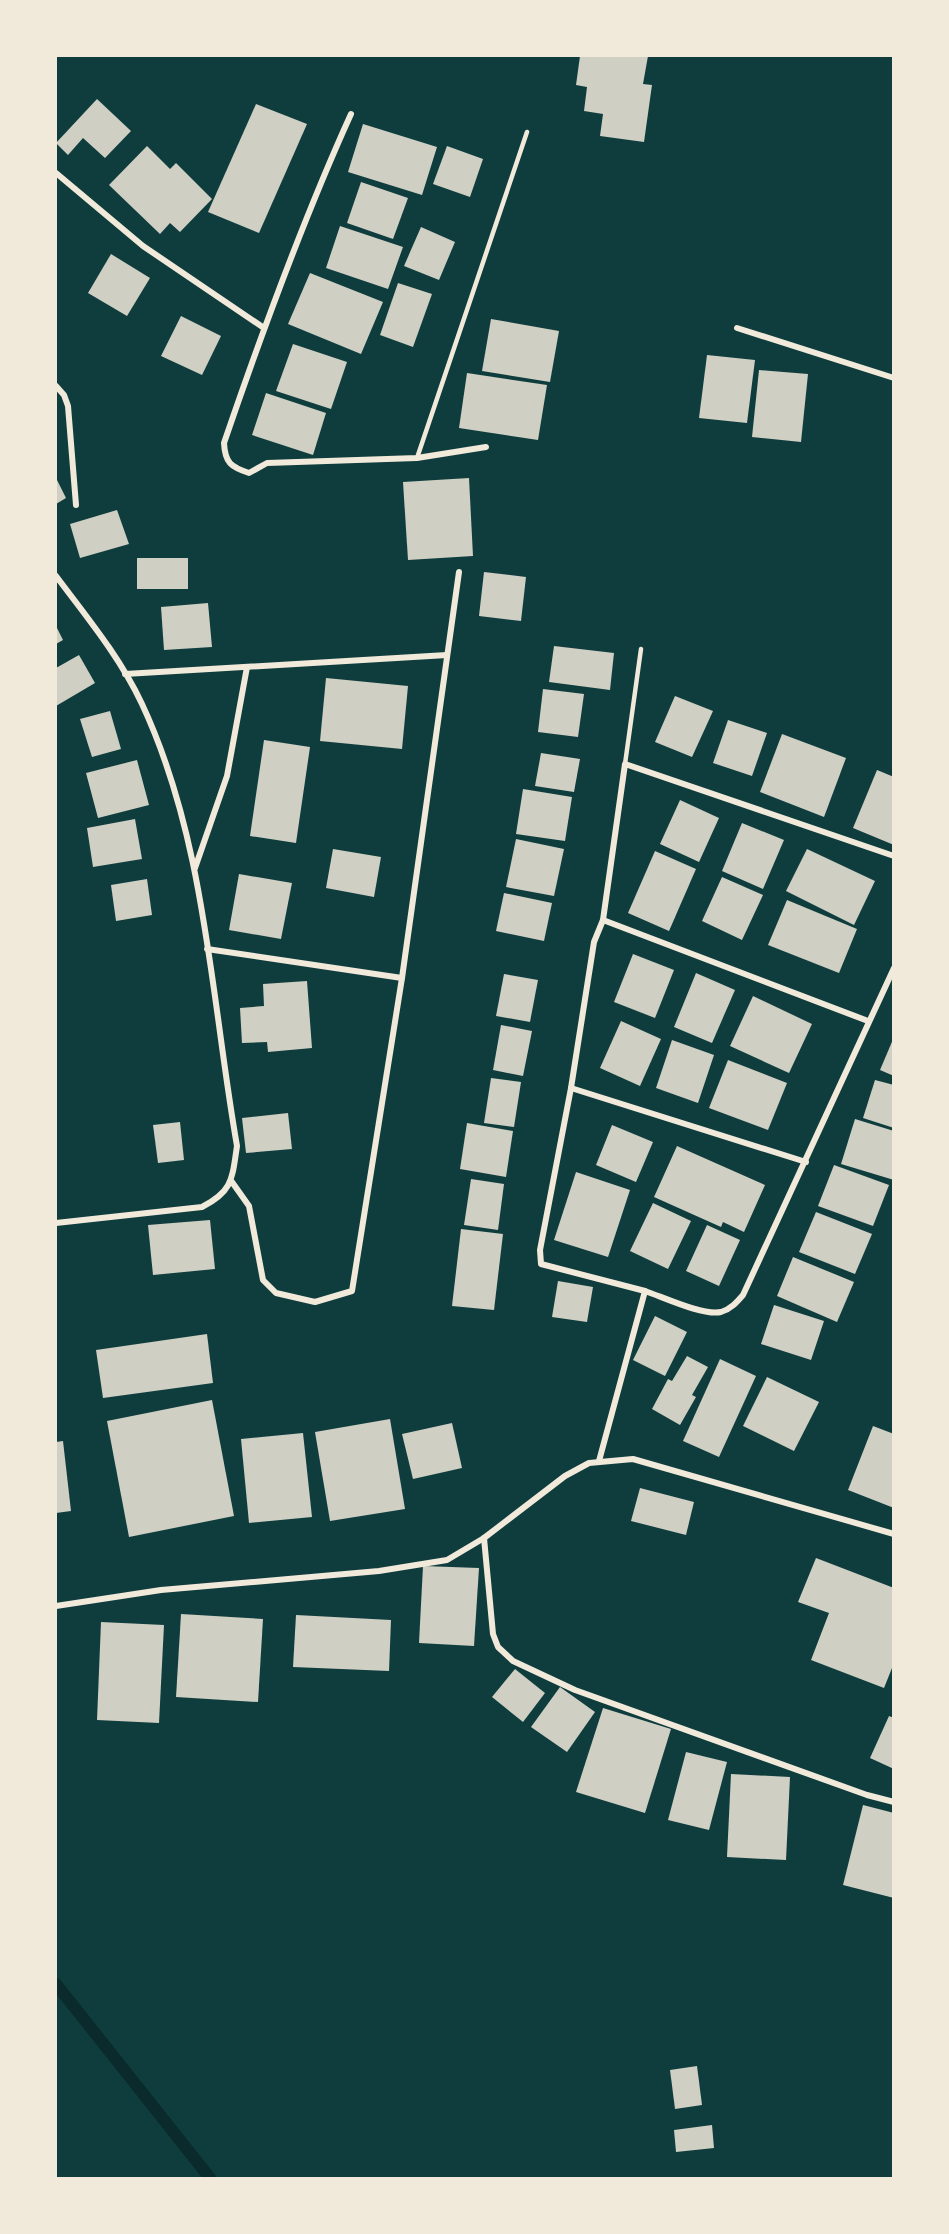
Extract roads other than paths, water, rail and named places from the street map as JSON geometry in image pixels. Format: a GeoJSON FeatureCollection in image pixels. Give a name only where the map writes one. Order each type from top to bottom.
{"type":"FeatureCollection","features":[{"type":"Feature","properties":{"kind":"street"},"geometry":{"type":"LineString","coordinates":[[351,114],[325,172],[264,328],[224,443],[225,458],[232,468],[249,473],[267,463],[417,458],[486,447]]}},
{"type":"Feature","properties":{"kind":"street"},"geometry":{"type":"LineString","coordinates":[[56,173],[143,246],[264,328]]}},
{"type":"Feature","properties":{"kind":"street"},"geometry":{"type":"LineString","coordinates":[[737,328],[894,378]]}},
{"type":"Feature","properties":{"kind":"street"},"geometry":{"type":"LineString","coordinates":[[56,386],[64,394],[68,406],[76,505]]}},
{"type":"Feature","properties":{"kind":"street"},"geometry":{"type":"LineString","coordinates":[[232,1182],[249,1206],[263,1280],[276,1293],[315,1302],[352,1291],[402,978],[459,572]]}},
{"type":"Feature","properties":{"kind":"street"},"geometry":{"type":"LineString","coordinates":[[56,576],[102,637],[141,702],[157,740],[181,811],[195,869],[237,1146],[232,1182],[220,1197],[202,1207],[56,1223]]}},
{"type":"Feature","properties":{"kind":"street"},"geometry":{"type":"LineString","coordinates":[[125,674],[447,655]]}},
{"type":"Feature","properties":{"kind":"street"},"geometry":{"type":"LineString","coordinates":[[195,869],[227,776],[247,667]]}},
{"type":"Feature","properties":{"kind":"street"},"geometry":{"type":"LineString","coordinates":[[894,856],[625,764],[603,920],[594,942],[571,1088],[540,1251],[541,1264],[645,1291],[704,1311],[719,1312],[734,1306],[743,1295],[806,1162],[894,968]]}},
{"type":"Feature","properties":{"kind":"street"},"geometry":{"type":"LineString","coordinates":[[603,920],[868,1022]]}},
{"type":"Feature","properties":{"kind":"street"},"geometry":{"type":"LineString","coordinates":[[207,949],[402,978]]}},
{"type":"Feature","properties":{"kind":"street"},"geometry":{"type":"LineString","coordinates":[[571,1088],[806,1162]]}},
{"type":"Feature","properties":{"kind":"street"},"geometry":{"type":"LineString","coordinates":[[599,1461],[645,1291]]}},
{"type":"Feature","properties":{"kind":"street"},"geometry":{"type":"LineString","coordinates":[[56,1606],[161,1590],[379,1571],[447,1560],[484,1538],[565,1476],[589,1463],[599,1461],[633,1459],[894,1534]]}},
{"type":"Feature","properties":{"kind":"street"},"geometry":{"type":"LineString","coordinates":[[484,1538],[493,1634],[498,1647],[513,1661],[575,1690],[867,1796],[894,1803]]}},
{"type":"Feature","properties":{"kind":"lane"},"geometry":{"type":"LineString","coordinates":[[417,458],[527,132]]}},
{"type":"Feature","properties":{"kind":"lane"},"geometry":{"type":"LineString","coordinates":[[625,764],[641,649]]}},
{"type":"Feature","properties":{"kind":"waterway"},"geometry":{"type":"LineString","coordinates":[[56,1984],[210,2178]]}}]}
